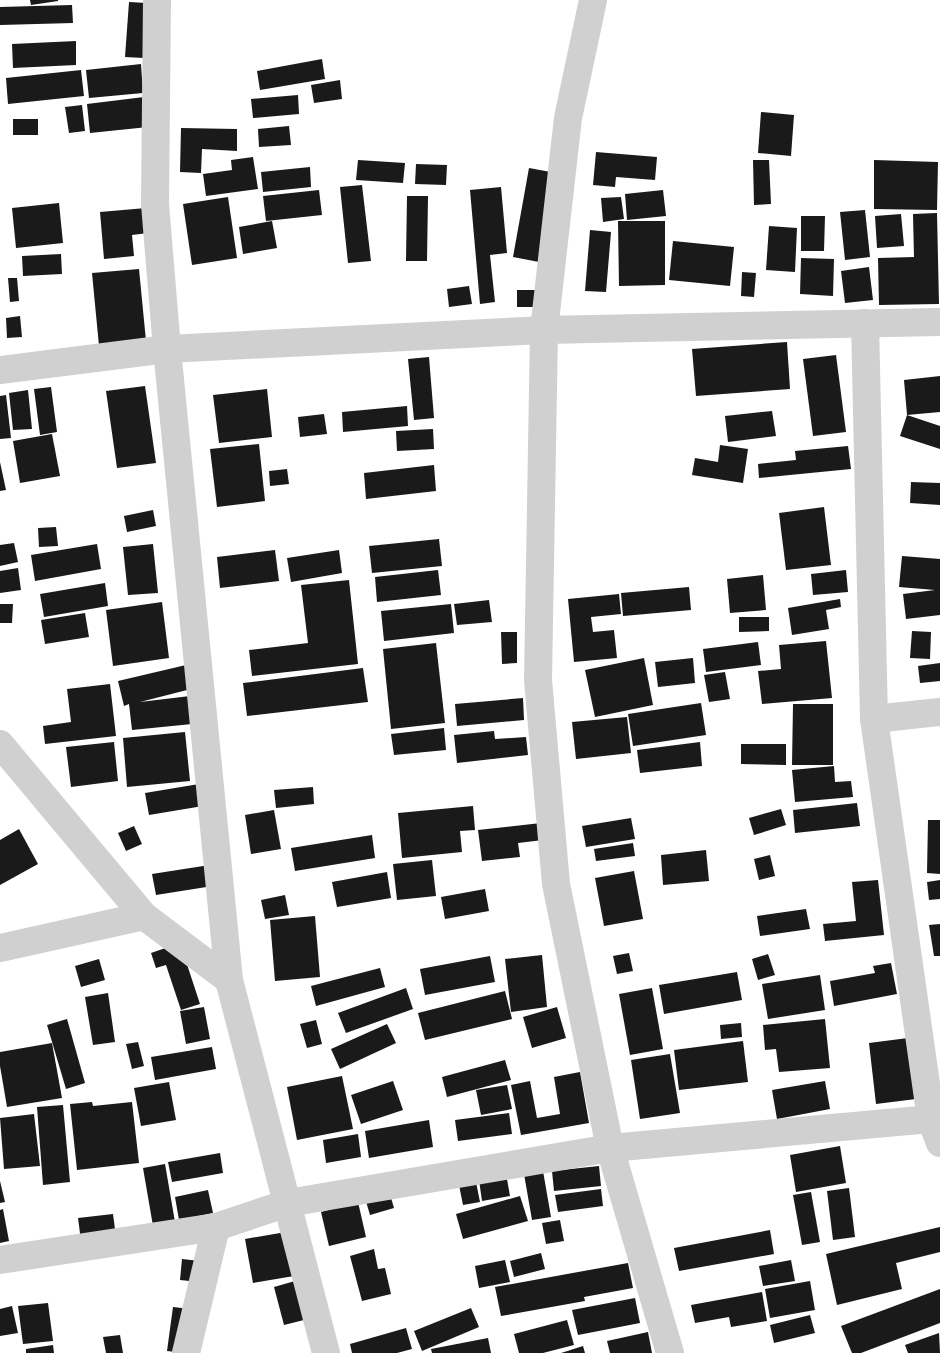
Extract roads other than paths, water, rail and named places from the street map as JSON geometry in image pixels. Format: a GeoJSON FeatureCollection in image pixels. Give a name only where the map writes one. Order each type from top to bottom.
{"type":"FeatureCollection","features":[{"type":"Feature","properties":{"kind":"street"},"geometry":{"type":"LineString","coordinates":[[157,0],[156,204],[167,349],[229,980],[326,1353]]}},
{"type":"Feature","properties":{"kind":"street"},"geometry":{"type":"LineString","coordinates":[[593,0],[568,118],[544,330],[538,680],[556,884],[610,1148],[670,1353]]}},
{"type":"Feature","properties":{"kind":"street"},"geometry":{"type":"LineString","coordinates":[[0,370],[167,349],[544,330],[940,322]]}},
{"type":"Feature","properties":{"kind":"street"},"geometry":{"type":"LineString","coordinates":[[0,1260],[216,1227],[288,1203],[610,1148],[935,1131],[874,719],[865,323]]}},
{"type":"Feature","properties":{"kind":"street"},"geometry":{"type":"LineString","coordinates":[[874,719],[940,712]]}},
{"type":"Feature","properties":{"kind":"street"},"geometry":{"type":"LineString","coordinates":[[0,744],[144,916],[229,980]]}},
{"type":"Feature","properties":{"kind":"street"},"geometry":{"type":"LineString","coordinates":[[0,948],[144,916]]}},
{"type":"Feature","properties":{"kind":"street"},"geometry":{"type":"LineString","coordinates":[[186,1353],[216,1227]]}}]}
